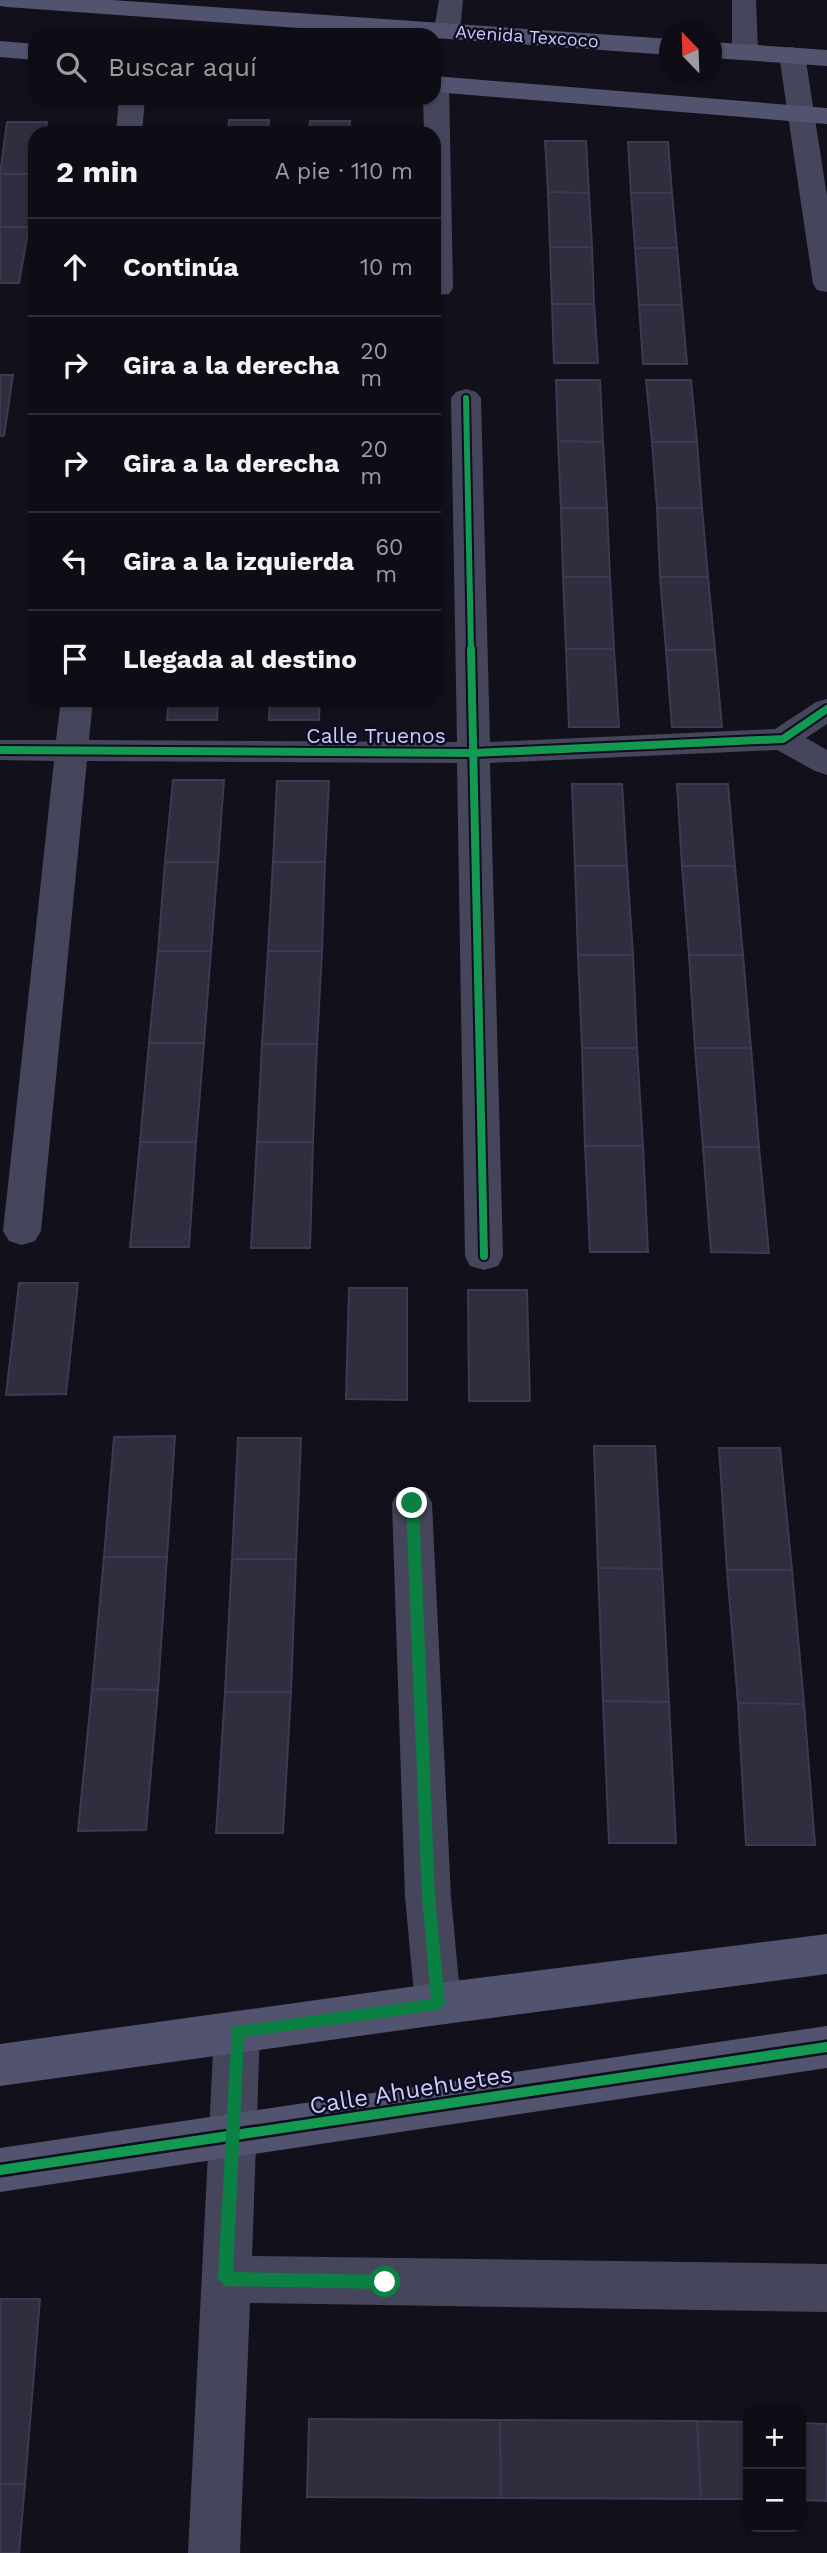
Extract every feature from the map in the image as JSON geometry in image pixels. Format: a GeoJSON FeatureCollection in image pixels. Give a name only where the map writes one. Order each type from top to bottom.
{"type":"FeatureCollection","features":[{"type":"Feature","properties":{"kind":"main road","name":"Avenida Texcoco"},"geometry":{"type":"LineString","coordinates":[[7,0],[179,6],[425,28]]}},
{"type":"Feature","properties":{"kind":"main road","name":"Avenida Texcoco"},"geometry":{"type":"LineString","coordinates":[[441,29],[659,46]]}},
{"type":"Feature","properties":{"kind":"main road"},"geometry":{"type":"LineString","coordinates":[[0,49],[28,51]]}},
{"type":"Feature","properties":{"kind":"main road"},"geometry":{"type":"LineString","coordinates":[[722,51],[827,58]]}},
{"type":"Feature","properties":{"kind":"main road"},"geometry":{"type":"LineString","coordinates":[[441,85],[827,116]]}},
{"type":"Feature","properties":{"kind":"main road"},"geometry":{"type":"LineString","coordinates":[[0,2065],[438,2004],[827,1954]]}},
{"type":"Feature","properties":{"kind":"main road","name":"Calle Ahuehuetes"},"geometry":{"type":"LineString","coordinates":[[0,2170],[827,2047]]}},
{"type":"Feature","properties":{"kind":"street"},"geometry":{"type":"LineString","coordinates":[[447,30],[451,0]]}},
{"type":"Feature","properties":{"kind":"street"},"geometry":{"type":"LineString","coordinates":[[744,0],[745,52]]}},
{"type":"Feature","properties":{"kind":"street"},"geometry":{"type":"LineString","coordinates":[[792,55],[827,284]]}},
{"type":"Feature","properties":{"kind":"street"},"geometry":{"type":"LineString","coordinates":[[130,126],[131,105]]}},
{"type":"Feature","properties":{"kind":"street"},"geometry":{"type":"LineString","coordinates":[[435,105],[436,126]]}},
{"type":"Feature","properties":{"kind":"street"},"geometry":{"type":"LineString","coordinates":[[466,398],[484,1256]]}},
{"type":"Feature","properties":{"kind":"street"},"geometry":{"type":"LineString","coordinates":[[22,1231],[76,707]]}},
{"type":"Feature","properties":{"kind":"street"},"geometry":{"type":"LineString","coordinates":[[827,709],[783,739],[827,764]]}},
{"type":"Feature","properties":{"kind":"street","name":"Calle Truenos"},"geometry":{"type":"LineString","coordinates":[[0,750],[474,753],[783,739]]}},
{"type":"Feature","properties":{"kind":"street"},"geometry":{"type":"LineString","coordinates":[[412,1503],[428,1897],[438,2004]]}},
{"type":"Feature","properties":{"kind":"street"},"geometry":{"type":"LineString","coordinates":[[214,2553],[237,2032]]}},
{"type":"Feature","properties":{"kind":"street"},"geometry":{"type":"LineString","coordinates":[[226,2279],[827,2288]]}},
{"type":"Feature","properties":{"kind":"building"},"geometry":{"type":"Polygon","coordinates":[[[229,120],[269,120],[269,126],[229,126],[229,120]]]}},
{"type":"Feature","properties":{"kind":"building"},"geometry":{"type":"Polygon","coordinates":[[[310,121],[350,121],[350,126],[310,126],[310,121]]]}},
{"type":"Feature","properties":{"kind":"building"},"geometry":{"type":"Polygon","coordinates":[[[7,122],[47,122],[46,126],[28,126],[28,174],[0,174],[7,122]]]}},
{"type":"Feature","properties":{"kind":"building"},"geometry":{"type":"Polygon","coordinates":[[[545,141],[586,141],[589,193],[548,192],[545,141]]]}},
{"type":"Feature","properties":{"kind":"building"},"geometry":{"type":"Polygon","coordinates":[[[628,142],[668,142],[672,193],[631,193],[628,142]]]}},
{"type":"Feature","properties":{"kind":"building"},"geometry":{"type":"Polygon","coordinates":[[[0,174],[28,174],[28,227],[0,227],[0,174]]]}},
{"type":"Feature","properties":{"kind":"building"},"geometry":{"type":"Polygon","coordinates":[[[548,192],[589,193],[592,247],[550,247],[548,192]]]}},
{"type":"Feature","properties":{"kind":"building"},"geometry":{"type":"Polygon","coordinates":[[[631,193],[672,193],[677,248],[635,248],[631,193]]]}},
{"type":"Feature","properties":{"kind":"building"},"geometry":{"type":"Polygon","coordinates":[[[0,227],[28,227],[19,283],[0,283],[0,227]]]}},
{"type":"Feature","properties":{"kind":"building"},"geometry":{"type":"Polygon","coordinates":[[[550,247],[592,247],[594,304],[552,304],[550,247]]]}},
{"type":"Feature","properties":{"kind":"building"},"geometry":{"type":"Polygon","coordinates":[[[635,248],[677,248],[682,305],[639,305],[635,248]]]}},
{"type":"Feature","properties":{"kind":"building"},"geometry":{"type":"Polygon","coordinates":[[[552,304],[594,304],[598,363],[554,363],[552,304]]]}},
{"type":"Feature","properties":{"kind":"building"},"geometry":{"type":"Polygon","coordinates":[[[639,305],[682,305],[687,364],[643,364],[639,305]]]}},
{"type":"Feature","properties":{"kind":"building"},"geometry":{"type":"Polygon","coordinates":[[[0,375],[13,375],[4,436],[0,436],[0,375]]]}},
{"type":"Feature","properties":{"kind":"building"},"geometry":{"type":"Polygon","coordinates":[[[556,380],[600,380],[603,442],[558,441],[556,380]]]}},
{"type":"Feature","properties":{"kind":"building"},"geometry":{"type":"Polygon","coordinates":[[[646,380],[691,380],[697,442],[652,442],[646,380]]]}},
{"type":"Feature","properties":{"kind":"building"},"geometry":{"type":"Polygon","coordinates":[[[558,441],[603,442],[607,508],[561,508],[558,441]]]}},
{"type":"Feature","properties":{"kind":"building"},"geometry":{"type":"Polygon","coordinates":[[[652,442],[697,442],[702,508],[657,508],[652,442]]]}},
{"type":"Feature","properties":{"kind":"building"},"geometry":{"type":"Polygon","coordinates":[[[561,508],[607,508],[610,577],[563,577],[561,508]]]}},
{"type":"Feature","properties":{"kind":"building"},"geometry":{"type":"Polygon","coordinates":[[[657,508],[702,508],[708,577],[660,577],[657,508]]]}},
{"type":"Feature","properties":{"kind":"building"},"geometry":{"type":"Polygon","coordinates":[[[563,577],[610,577],[614,649],[566,649],[563,577]]]}},
{"type":"Feature","properties":{"kind":"building"},"geometry":{"type":"Polygon","coordinates":[[[660,577],[708,577],[715,650],[666,650],[660,577]]]}},
{"type":"Feature","properties":{"kind":"building"},"geometry":{"type":"Polygon","coordinates":[[[566,649],[614,649],[619,727],[569,727],[566,649]]]}},
{"type":"Feature","properties":{"kind":"building"},"geometry":{"type":"Polygon","coordinates":[[[666,650],[715,650],[722,727],[672,727],[666,650]]]}},
{"type":"Feature","properties":{"kind":"building"},"geometry":{"type":"Polygon","coordinates":[[[168,707],[218,707],[217,720],[167,720],[168,707]]]}},
{"type":"Feature","properties":{"kind":"building"},"geometry":{"type":"Polygon","coordinates":[[[270,707],[320,707],[319,720],[269,720],[270,707]]]}},
{"type":"Feature","properties":{"kind":"building"},"geometry":{"type":"Polygon","coordinates":[[[173,780],[224,780],[218,862],[165,862],[173,780]]]}},
{"type":"Feature","properties":{"kind":"building"},"geometry":{"type":"Polygon","coordinates":[[[277,781],[329,781],[325,862],[273,862],[277,781]]]}},
{"type":"Feature","properties":{"kind":"building"},"geometry":{"type":"Polygon","coordinates":[[[572,784],[622,784],[627,866],[575,866],[572,784]]]}},
{"type":"Feature","properties":{"kind":"building"},"geometry":{"type":"Polygon","coordinates":[[[677,784],[728,784],[735,866],[682,866],[677,784]]]}},
{"type":"Feature","properties":{"kind":"building"},"geometry":{"type":"Polygon","coordinates":[[[165,862],[218,862],[211,951],[158,951],[165,862]]]}},
{"type":"Feature","properties":{"kind":"building"},"geometry":{"type":"Polygon","coordinates":[[[273,862],[325,862],[322,951],[268,951],[273,862]]]}},
{"type":"Feature","properties":{"kind":"building"},"geometry":{"type":"Polygon","coordinates":[[[575,866],[627,866],[633,955],[578,955],[575,866]]]}},
{"type":"Feature","properties":{"kind":"building"},"geometry":{"type":"Polygon","coordinates":[[[682,866],[735,866],[743,955],[689,955],[682,866]]]}},
{"type":"Feature","properties":{"kind":"building"},"geometry":{"type":"Polygon","coordinates":[[[158,951],[211,951],[204,1043],[149,1043],[158,951]]]}},
{"type":"Feature","properties":{"kind":"building"},"geometry":{"type":"Polygon","coordinates":[[[268,951],[322,951],[317,1044],[262,1044],[268,951]]]}},
{"type":"Feature","properties":{"kind":"building"},"geometry":{"type":"Polygon","coordinates":[[[578,955],[633,955],[637,1048],[582,1048],[578,955]]]}},
{"type":"Feature","properties":{"kind":"building"},"geometry":{"type":"Polygon","coordinates":[[[689,955],[743,955],[751,1048],[695,1048],[689,955]]]}},
{"type":"Feature","properties":{"kind":"building"},"geometry":{"type":"Polygon","coordinates":[[[149,1043],[204,1043],[196,1142],[140,1142],[149,1043]]]}},
{"type":"Feature","properties":{"kind":"building"},"geometry":{"type":"Polygon","coordinates":[[[262,1044],[317,1044],[313,1142],[257,1142],[262,1044]]]}},
{"type":"Feature","properties":{"kind":"building"},"geometry":{"type":"Polygon","coordinates":[[[582,1048],[637,1048],[643,1146],[585,1146],[582,1048]]]}},
{"type":"Feature","properties":{"kind":"building"},"geometry":{"type":"Polygon","coordinates":[[[695,1048],[751,1048],[759,1147],[703,1147],[695,1048]]]}},
{"type":"Feature","properties":{"kind":"building"},"geometry":{"type":"Polygon","coordinates":[[[140,1142],[196,1142],[189,1247],[130,1247],[140,1142]]]}},
{"type":"Feature","properties":{"kind":"building"},"geometry":{"type":"Polygon","coordinates":[[[257,1142],[313,1142],[310,1248],[251,1248],[257,1142]]]}},
{"type":"Feature","properties":{"kind":"building"},"geometry":{"type":"Polygon","coordinates":[[[585,1146],[643,1146],[648,1252],[590,1252],[585,1146]]]}},
{"type":"Feature","properties":{"kind":"building"},"geometry":{"type":"Polygon","coordinates":[[[703,1147],[759,1147],[769,1253],[711,1252],[703,1147]]]}},
{"type":"Feature","properties":{"kind":"building"},"geometry":{"type":"Polygon","coordinates":[[[19,1283],[78,1283],[66,1394],[6,1395],[19,1283]]]}},
{"type":"Feature","properties":{"kind":"building"},"geometry":{"type":"Polygon","coordinates":[[[349,1288],[407,1288],[407,1400],[346,1399],[349,1288]]]}},
{"type":"Feature","properties":{"kind":"building"},"geometry":{"type":"Polygon","coordinates":[[[468,1290],[527,1290],[530,1401],[469,1401],[468,1290]]]}},
{"type":"Feature","properties":{"kind":"building"},"geometry":{"type":"Polygon","coordinates":[[[175,1436],[167,1557],[104,1557],[114,1437],[175,1436]]]}},
{"type":"Feature","properties":{"kind":"building"},"geometry":{"type":"Polygon","coordinates":[[[238,1438],[301,1438],[296,1559],[232,1559],[238,1438]]]}},
{"type":"Feature","properties":{"kind":"building"},"geometry":{"type":"Polygon","coordinates":[[[594,1446],[655,1446],[662,1569],[598,1568],[594,1446]]]}},
{"type":"Feature","properties":{"kind":"building"},"geometry":{"type":"Polygon","coordinates":[[[719,1448],[780,1448],[792,1570],[727,1570],[719,1448]]]}},
{"type":"Feature","properties":{"kind":"building"},"geometry":{"type":"Polygon","coordinates":[[[104,1557],[167,1557],[158,1690],[92,1689],[104,1557]]]}},
{"type":"Feature","properties":{"kind":"building"},"geometry":{"type":"Polygon","coordinates":[[[232,1559],[296,1559],[291,1692],[225,1692],[232,1559]]]}},
{"type":"Feature","properties":{"kind":"building"},"geometry":{"type":"Polygon","coordinates":[[[598,1568],[662,1569],[669,1702],[603,1701],[598,1568]]]}},
{"type":"Feature","properties":{"kind":"building"},"geometry":{"type":"Polygon","coordinates":[[[727,1570],[792,1570],[804,1704],[738,1703],[727,1570]]]}},
{"type":"Feature","properties":{"kind":"building"},"geometry":{"type":"Polygon","coordinates":[[[92,1689],[158,1690],[146,1830],[78,1831],[92,1689]]]}},
{"type":"Feature","properties":{"kind":"building"},"geometry":{"type":"Polygon","coordinates":[[[225,1692],[291,1692],[283,1833],[216,1833],[225,1692]]]}},
{"type":"Feature","properties":{"kind":"building"},"geometry":{"type":"Polygon","coordinates":[[[603,1701],[669,1702],[676,1843],[609,1843],[603,1701]]]}},
{"type":"Feature","properties":{"kind":"building"},"geometry":{"type":"Polygon","coordinates":[[[738,1703],[804,1704],[815,1845],[746,1845],[738,1703]]]}},
{"type":"Feature","properties":{"kind":"building"},"geometry":{"type":"Polygon","coordinates":[[[0,2299],[40,2299],[25,2484],[0,2484],[0,2299]]]}},
{"type":"Feature","properties":{"kind":"building"},"geometry":{"type":"Polygon","coordinates":[[[309,2419],[500,2420],[501,2498],[307,2497],[309,2419]]]}},
{"type":"Feature","properties":{"kind":"building"},"geometry":{"type":"Polygon","coordinates":[[[500,2420],[697,2421],[701,2499],[501,2498],[500,2420]]]}},
{"type":"Feature","properties":{"kind":"building"},"geometry":{"type":"Polygon","coordinates":[[[697,2421],[743,2422],[743,2499],[701,2499],[697,2421]]]}},
{"type":"Feature","properties":{"kind":"building"},"geometry":{"type":"Polygon","coordinates":[[[806,2423],[827,2424],[827,2501],[806,2500],[806,2423]]]}},
{"type":"Feature","properties":{"kind":"building"},"geometry":{"type":"Polygon","coordinates":[[[0,2484],[25,2484],[19,2553],[0,2553],[0,2484]]]}},
{"type":"Feature","properties":{"kind":"cycle path"},"geometry":{"type":"LineString","coordinates":[[466,398],[484,1256]]}},
{"type":"Feature","properties":{"kind":"cycle path"},"geometry":{"type":"LineString","coordinates":[[0,750],[474,753],[783,739],[827,709]]}},
{"type":"Feature","properties":{"kind":"cycle path"},"geometry":{"type":"LineString","coordinates":[[0,2170],[827,2047]]}},
{"type":"Feature","properties":{"kind":"route"},"geometry":{"type":"LineString","coordinates":[[385,2282],[226,2279],[237,2032],[438,2004],[428,1897],[412,1503]]}}]}
